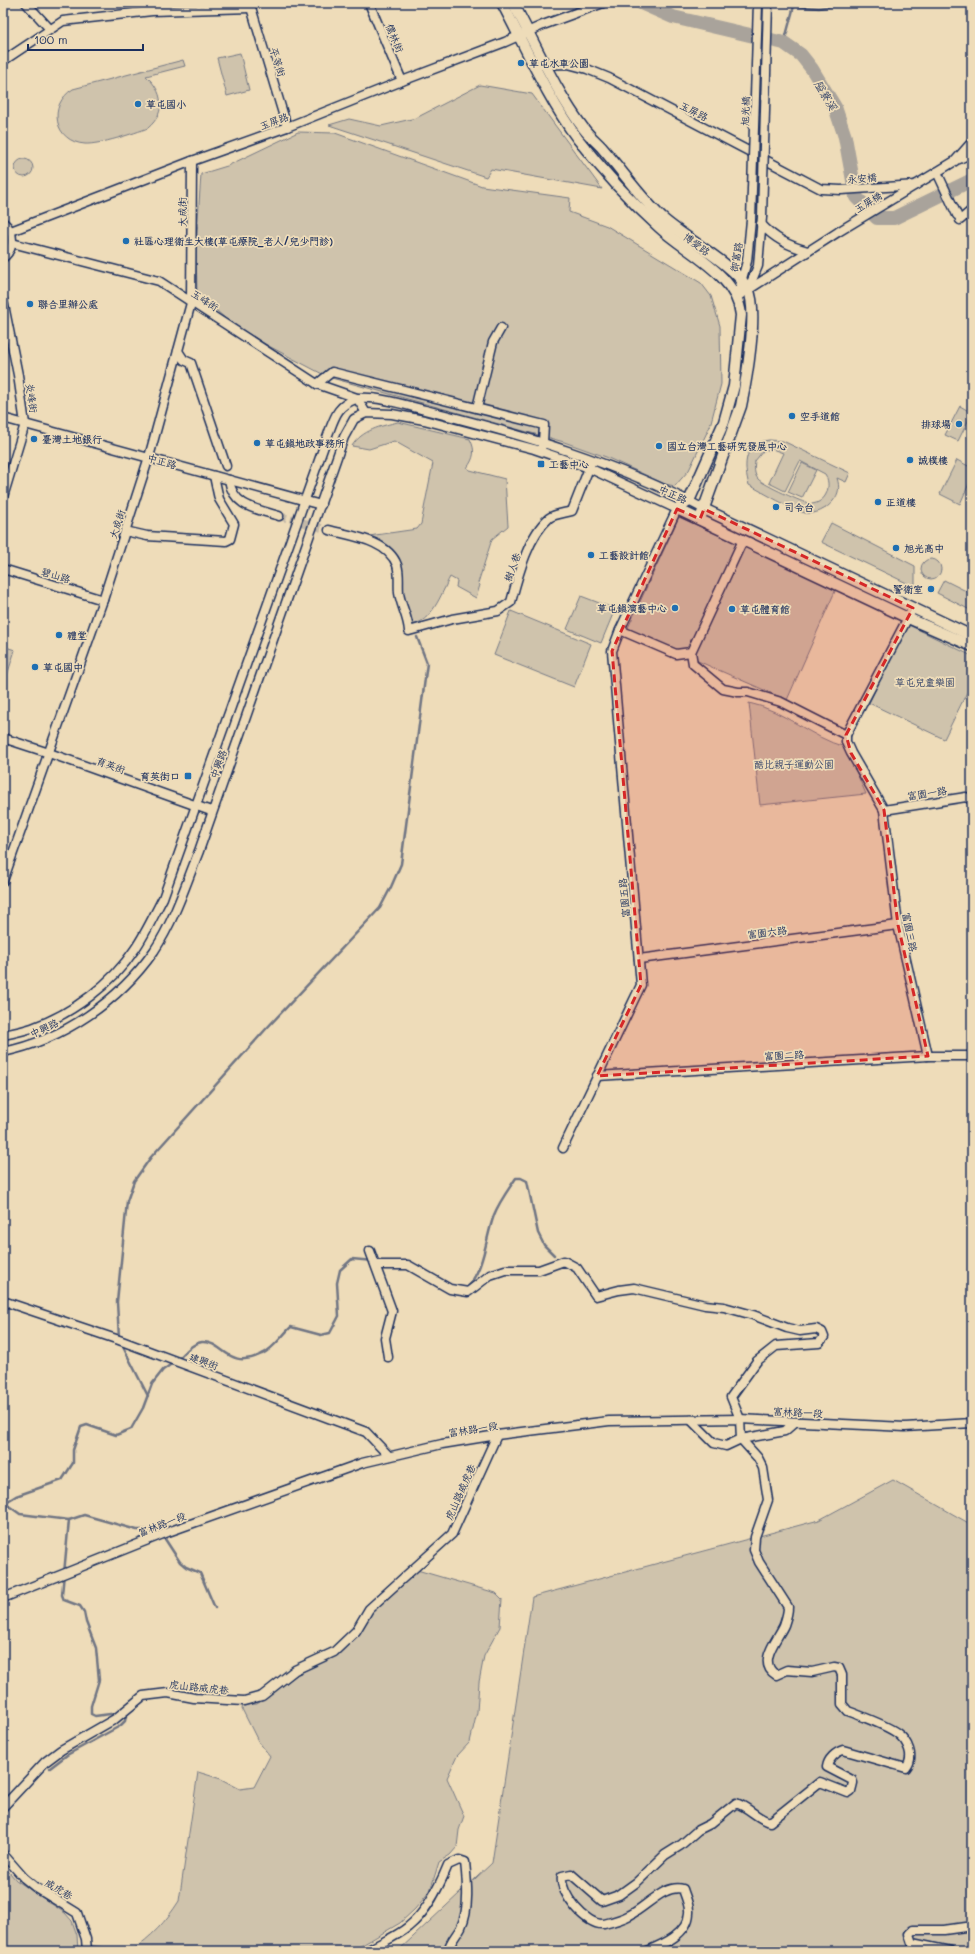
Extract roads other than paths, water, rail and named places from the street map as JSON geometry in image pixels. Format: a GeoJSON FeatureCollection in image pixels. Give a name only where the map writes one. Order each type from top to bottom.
{"type":"FeatureCollection","features":[{"type":"Feature","properties":{"kind":"main road","name":"博愛路"},"geometry":{"type":"LineString","coordinates":[[502,3],[553,99],[577,137],[622,192],[660,228],[716,272],[737,297],[740,304],[741,315],[732,395],[717,440],[689,501]]}},
{"type":"Feature","properties":{"kind":"main road","name":"博愛路"},"geometry":{"type":"LineString","coordinates":[[513,3],[546,66],[584,130],[603,149],[631,184],[663,218],[724,264],[748,290],[752,304],[752,316],[745,387],[741,406],[700,519]]}},
{"type":"Feature","properties":{"kind":"main road"},"geometry":{"type":"LineString","coordinates":[[677,509],[689,501]]}},
{"type":"Feature","properties":{"kind":"main road","name":"中正路"},"geometry":{"type":"LineString","coordinates":[[677,509],[908,618],[972,646]]}},
{"type":"Feature","properties":{"kind":"main road","name":"中正路"},"geometry":{"type":"LineString","coordinates":[[704,509],[972,636]]}},
{"type":"Feature","properties":{"kind":"street"},"geometry":{"type":"LineString","coordinates":[[26,3],[49,28]]}},
{"type":"Feature","properties":{"kind":"street","name":"儒林街"},"geometry":{"type":"LineString","coordinates":[[369,3],[402,81]]}},
{"type":"Feature","properties":{"kind":"street","name":"玉屏路"},"geometry":{"type":"LineString","coordinates":[[11,231],[192,161],[287,127],[529,32],[542,25],[603,3]]}},
{"type":"Feature","properties":{"kind":"street","name":"旭光橋"},"geometry":{"type":"LineString","coordinates":[[751,220],[758,3]]}},
{"type":"Feature","properties":{"kind":"street","name":"旭光橋"},"geometry":{"type":"LineString","coordinates":[[762,221],[768,3]]}},
{"type":"Feature","properties":{"kind":"street"},"geometry":{"type":"LineString","coordinates":[[3,61],[49,28],[63,21],[151,7],[250,6]]}},
{"type":"Feature","properties":{"kind":"street","name":"平等街"},"geometry":{"type":"LineString","coordinates":[[250,6],[287,127]]}},
{"type":"Feature","properties":{"kind":"street","name":"玉屏路"},"geometry":{"type":"LineString","coordinates":[[534,64],[546,66],[568,64],[587,69],[610,78],[821,189],[837,190]]}},
{"type":"Feature","properties":{"kind":"street"},"geometry":{"type":"LineString","coordinates":[[955,161],[972,142]]}},
{"type":"Feature","properties":{"kind":"street"},"geometry":{"type":"LineString","coordinates":[[916,185],[955,161],[972,153]]}},
{"type":"Feature","properties":{"kind":"street","name":"大成街"},"geometry":{"type":"LineString","coordinates":[[3,881],[103,600],[149,457],[191,303],[192,161]]}},
{"type":"Feature","properties":{"kind":"street"},"geometry":{"type":"LineString","coordinates":[[936,172],[958,217],[972,210]]}},
{"type":"Feature","properties":{"kind":"street","name":"永安橋"},"geometry":{"type":"LineString","coordinates":[[837,190],[916,185]]}},
{"type":"Feature","properties":{"kind":"street","name":"玉屏橋"},"geometry":{"type":"LineString","coordinates":[[808,251],[916,185]]}},
{"type":"Feature","properties":{"kind":"street","name":"御富路"},"geometry":{"type":"LineString","coordinates":[[737,297],[747,261],[751,220]]}},
{"type":"Feature","properties":{"kind":"street"},"geometry":{"type":"LineString","coordinates":[[762,221],[777,239],[788,245],[808,251]]}},
{"type":"Feature","properties":{"kind":"street","name":"御富路"},"geometry":{"type":"LineString","coordinates":[[748,290],[758,266],[762,221]]}},
{"type":"Feature","properties":{"kind":"street"},"geometry":{"type":"LineString","coordinates":[[3,222],[11,231],[12,243],[10,250],[3,258]]}},
{"type":"Feature","properties":{"kind":"street","name":"玉峰街"},"geometry":{"type":"LineString","coordinates":[[12,243],[159,281],[317,384],[358,398]]}},
{"type":"Feature","properties":{"kind":"street"},"geometry":{"type":"LineString","coordinates":[[737,297],[808,251]]}},
{"type":"Feature","properties":{"kind":"street","name":"炎峰街"},"geometry":{"type":"LineString","coordinates":[[3,300],[19,383],[25,424],[3,497]]}},
{"type":"Feature","properties":{"kind":"street"},"geometry":{"type":"LineString","coordinates":[[477,408],[493,342],[501,328]]}},
{"type":"Feature","properties":{"kind":"street"},"geometry":{"type":"LineString","coordinates":[[178,351],[184,360],[191,362],[226,466]]}},
{"type":"Feature","properties":{"kind":"street"},"geometry":{"type":"LineString","coordinates":[[317,384],[332,372],[544,425],[543,442],[540,451]]}},
{"type":"Feature","properties":{"kind":"street"},"geometry":{"type":"LineString","coordinates":[[358,398],[366,414]]}},
{"type":"Feature","properties":{"kind":"street","name":"中正路"},"geometry":{"type":"LineString","coordinates":[[358,398],[390,401],[496,428],[543,442],[593,459],[704,509]]}},
{"type":"Feature","properties":{"kind":"street","name":"中興路"},"geometry":{"type":"LineString","coordinates":[[3,1035],[32,1028],[69,1010],[102,985],[122,966],[135,949],[163,898],[334,418],[340,406],[358,398]]}},
{"type":"Feature","properties":{"kind":"street","name":"中正路"},"geometry":{"type":"LineString","coordinates":[[366,414],[392,414],[424,420],[540,451],[589,468],[677,509]]}},
{"type":"Feature","properties":{"kind":"street","name":"中興路"},"geometry":{"type":"LineString","coordinates":[[3,1052],[28,1046],[56,1036],[91,1013],[122,989],[154,951],[169,923],[197,857],[211,811],[344,437],[354,419],[366,414]]}},
{"type":"Feature","properties":{"kind":"street","name":"中正路"},"geometry":{"type":"LineString","coordinates":[[3,418],[320,505]]}},
{"type":"Feature","properties":{"kind":"street","name":"樹人巷"},"geometry":{"type":"LineString","coordinates":[[329,530],[362,539],[378,545],[389,552],[397,566],[399,592],[408,619],[409,631],[452,619],[498,610],[511,602],[519,572],[540,528],[550,517],[572,511],[593,459]]}},
{"type":"Feature","properties":{"kind":"street"},"geometry":{"type":"LineString","coordinates":[[125,531],[147,536],[226,541],[230,538],[234,524],[219,499],[214,476]]}},
{"type":"Feature","properties":{"kind":"street"},"geometry":{"type":"LineString","coordinates":[[229,480],[232,492],[244,506],[279,516]]}},
{"type":"Feature","properties":{"kind":"street","name":"富園五路"},"geometry":{"type":"LineString","coordinates":[[563,1148],[641,984],[612,651],[620,630],[677,509]]}},
{"type":"Feature","properties":{"kind":"street"},"geometry":{"type":"LineString","coordinates":[[743,540],[691,652],[693,664],[723,689],[748,692],[781,702],[846,735]]}},
{"type":"Feature","properties":{"kind":"street","name":"碧山路"},"geometry":{"type":"LineString","coordinates":[[3,570],[103,600]]}},
{"type":"Feature","properties":{"kind":"street"},"geometry":{"type":"LineString","coordinates":[[884,810],[851,753],[846,742],[846,735],[913,608]]}},
{"type":"Feature","properties":{"kind":"street"},"geometry":{"type":"LineString","coordinates":[[620,630],[676,654],[691,652]]}},
{"type":"Feature","properties":{"kind":"street","name":"育英街"},"geometry":{"type":"LineString","coordinates":[[3,738],[49,752],[195,807],[211,811]]}},
{"type":"Feature","properties":{"kind":"street","name":"富園一路"},"geometry":{"type":"LineString","coordinates":[[884,810],[966,797],[972,800]]}},
{"type":"Feature","properties":{"kind":"street","name":"富園三路"},"geometry":{"type":"LineString","coordinates":[[884,810],[898,925],[928,1056]]}},
{"type":"Feature","properties":{"kind":"street","name":"富園六路"},"geometry":{"type":"LineString","coordinates":[[639,959],[898,925]]}},
{"type":"Feature","properties":{"kind":"street","name":"富園二路"},"geometry":{"type":"LineString","coordinates":[[597,1076],[928,1056],[972,1056]]}},
{"type":"Feature","properties":{"kind":"street"},"geometry":{"type":"LineString","coordinates":[[388,1357],[385,1338],[392,1311],[373,1259],[408,1265],[450,1289],[468,1292],[490,1275],[504,1270],[539,1270],[564,1261],[578,1268],[596,1296],[634,1288],[705,1305],[724,1307],[753,1315],[787,1328],[800,1331],[816,1330],[822,1332],[824,1337],[819,1343],[776,1346],[757,1362],[731,1397],[740,1419],[741,1439],[758,1458],[763,1468],[768,1500],[756,1537],[754,1550],[759,1562],[788,1607],[783,1626],[770,1648],[768,1656],[770,1668],[776,1675],[787,1670],[812,1672],[834,1667],[839,1668],[842,1675],[842,1704],[844,1707],[848,1711],[897,1733],[904,1740],[911,1758],[906,1768],[843,1750],[838,1752],[828,1762],[827,1767],[852,1780],[854,1783],[851,1791],[848,1793],[820,1782],[770,1822],[765,1821],[744,1806],[736,1803],[710,1824],[698,1830],[681,1845],[665,1855],[637,1882],[619,1895],[602,1901],[571,1874],[562,1876],[561,1883],[568,1898],[588,1919],[596,1924],[605,1924],[630,1916],[669,1890],[676,1887],[684,1889],[690,1912],[686,1925],[675,1936],[647,1951]]}},
{"type":"Feature","properties":{"kind":"street","name":"建興街"},"geometry":{"type":"LineString","coordinates":[[3,1300],[123,1342],[366,1432],[389,1456]]}},
{"type":"Feature","properties":{"kind":"street","name":"富林路一段"},"geometry":{"type":"LineString","coordinates":[[3,1598],[168,1532],[362,1463],[442,1444],[497,1435],[609,1421],[740,1419],[906,1427],[972,1424]]}},
{"type":"Feature","properties":{"kind":"street"},"geometry":{"type":"LineString","coordinates":[[691,1420],[714,1443],[726,1446],[741,1439],[785,1431],[795,1422]]}},
{"type":"Feature","properties":{"kind":"street","name":"虎山路威虎巷"},"geometry":{"type":"LineString","coordinates":[[3,1807],[45,1762],[61,1750],[115,1719],[144,1696],[168,1693],[194,1698],[244,1701],[262,1696],[295,1670],[334,1652],[356,1632],[369,1609],[452,1534],[497,1435]]}},
{"type":"Feature","properties":{"kind":"street","name":"威虎巷"},"geometry":{"type":"LineString","coordinates":[[3,1854],[24,1878],[35,1887],[76,1913],[86,1939],[87,1951]]}},
{"type":"Feature","properties":{"kind":"street"},"geometry":{"type":"LineString","coordinates":[[367,1951],[408,1928],[434,1894],[448,1864],[459,1860],[465,1862],[467,1881],[465,1910],[461,1926],[449,1945],[448,1951]]}},
{"type":"Feature","properties":{"kind":"street"},"geometry":{"type":"LineString","coordinates":[[950,1951],[912,1944],[909,1934],[913,1930],[944,1930],[972,1926]]}},
{"type":"Feature","properties":{"kind":"waterway","name":"隘寮溪"},"geometry":{"type":"LineString","coordinates":[[641,3],[673,17],[784,43],[801,55],[812,69],[835,107],[845,137],[856,197],[877,218],[894,218],[972,180]]}},
{"type":"Feature","properties":{"kind":"waterway"},"geometry":{"type":"LineString","coordinates":[[784,43],[794,6],[819,8],[850,3]]}},
{"type":"Feature","properties":{"kind":"waterway"},"geometry":{"type":"LineString","coordinates":[[119,1338],[117,1302],[127,1201],[134,1181],[151,1157],[266,1029],[380,908],[401,864],[427,663],[417,637]]}},
{"type":"Feature","properties":{"kind":"waterway"},"geometry":{"type":"LineString","coordinates":[[466,1289],[481,1263],[496,1210],[516,1178],[521,1178],[527,1181],[538,1233],[544,1245],[554,1255]]}},
{"type":"Feature","properties":{"kind":"waterway"},"geometry":{"type":"LineString","coordinates":[[177,1360],[192,1347],[202,1342],[216,1346],[227,1354],[241,1359],[250,1358],[266,1352],[291,1327],[321,1335],[330,1333],[339,1316],[337,1283],[340,1270],[352,1259],[373,1261]]}},
{"type":"Feature","properties":{"kind":"waterway"},"geometry":{"type":"LineString","coordinates":[[121,1343],[148,1396]]}},
{"type":"Feature","properties":{"kind":"waterway"},"geometry":{"type":"LineString","coordinates":[[3,1504],[16,1496],[62,1480],[73,1463],[73,1450],[81,1427],[87,1425],[116,1435],[131,1429],[143,1408],[152,1384],[163,1370],[173,1363]]}},
{"type":"Feature","properties":{"kind":"waterway"},"geometry":{"type":"LineString","coordinates":[[6,1504],[20,1514],[69,1520],[84,1515],[137,1530],[155,1530],[165,1539],[180,1562],[186,1567],[200,1573],[215,1608]]}},
{"type":"Feature","properties":{"kind":"waterway"},"geometry":{"type":"LineString","coordinates":[[69,1520],[62,1595],[64,1600],[80,1606],[84,1612],[86,1622],[96,1648],[99,1680],[91,1706],[91,1714],[95,1716],[118,1713]]}},
{"type":"Feature","properties":{"kind":"waterway"},"geometry":{"type":"LineString","coordinates":[[50,1768],[67,1755],[120,1726],[125,1721],[126,1716],[123,1714]]}},
{"type":"Feature","properties":{"kind":"tunnel"},"geometry":{"type":"LineString","coordinates":[[279,516],[329,530]]}},
{"type":"Feature","properties":{"kind":"place","name":"草屯水車公園"},"geometry":{"type":"Point","coordinates":[521,63]}},
{"type":"Feature","properties":{"kind":"place","name":"草屯國小"},"geometry":{"type":"Point","coordinates":[138,104]}},
{"type":"Feature","properties":{"kind":"place","name":"社區心理衛生大樓(草屯療院_老人/兒少門診)"},"geometry":{"type":"Point","coordinates":[126,241]}},
{"type":"Feature","properties":{"kind":"place","name":"聯合里辦公處"},"geometry":{"type":"Point","coordinates":[30,304]}},
{"type":"Feature","properties":{"kind":"place","name":"空手道館"},"geometry":{"type":"Point","coordinates":[792,416]}},
{"type":"Feature","properties":{"kind":"place","name":"排球場"},"geometry":{"type":"Point","coordinates":[959,424]}},
{"type":"Feature","properties":{"kind":"place","name":"臺灣土地銀行"},"geometry":{"type":"Point","coordinates":[34,439]}},
{"type":"Feature","properties":{"kind":"place","name":"草屯鎮地政事務所"},"geometry":{"type":"Point","coordinates":[257,443]}},
{"type":"Feature","properties":{"kind":"place","name":"國立台灣工藝研究發展中心"},"geometry":{"type":"Point","coordinates":[659,446]}},
{"type":"Feature","properties":{"kind":"place","name":"誠樸樓"},"geometry":{"type":"Point","coordinates":[910,460]}},
{"type":"Feature","properties":{"kind":"place","name":"工藝中心"},"geometry":{"type":"Point","coordinates":[541,464]}},
{"type":"Feature","properties":{"kind":"place","name":"正道樓"},"geometry":{"type":"Point","coordinates":[878,502]}},
{"type":"Feature","properties":{"kind":"place","name":"司令台"},"geometry":{"type":"Point","coordinates":[776,507]}},
{"type":"Feature","properties":{"kind":"place","name":"旭光高中"},"geometry":{"type":"Point","coordinates":[896,548]}},
{"type":"Feature","properties":{"kind":"place","name":"工藝設計館"},"geometry":{"type":"Point","coordinates":[591,555]}},
{"type":"Feature","properties":{"kind":"place","name":"警衛室"},"geometry":{"type":"Point","coordinates":[931,589]}},
{"type":"Feature","properties":{"kind":"place","name":"草屯鎮演藝中心"},"geometry":{"type":"Point","coordinates":[675,608]}},
{"type":"Feature","properties":{"kind":"place","name":"草屯體育館"},"geometry":{"type":"Point","coordinates":[732,609]}},
{"type":"Feature","properties":{"kind":"place","name":"禮堂"},"geometry":{"type":"Point","coordinates":[59,635]}},
{"type":"Feature","properties":{"kind":"place","name":"草屯國中"},"geometry":{"type":"Point","coordinates":[35,667]}},
{"type":"Feature","properties":{"kind":"place","name":"育英街口"},"geometry":{"type":"Point","coordinates":[188,776]}},
{"type":"Feature","properties":{"kind":"park label","name":"草屯兒童樂園"},"geometry":{"type":"Point","coordinates":[925,682]}},
{"type":"Feature","properties":{"kind":"park label","name":"酷比親子運動公園"},"geometry":{"type":"Point","coordinates":[794,764]}}]}
